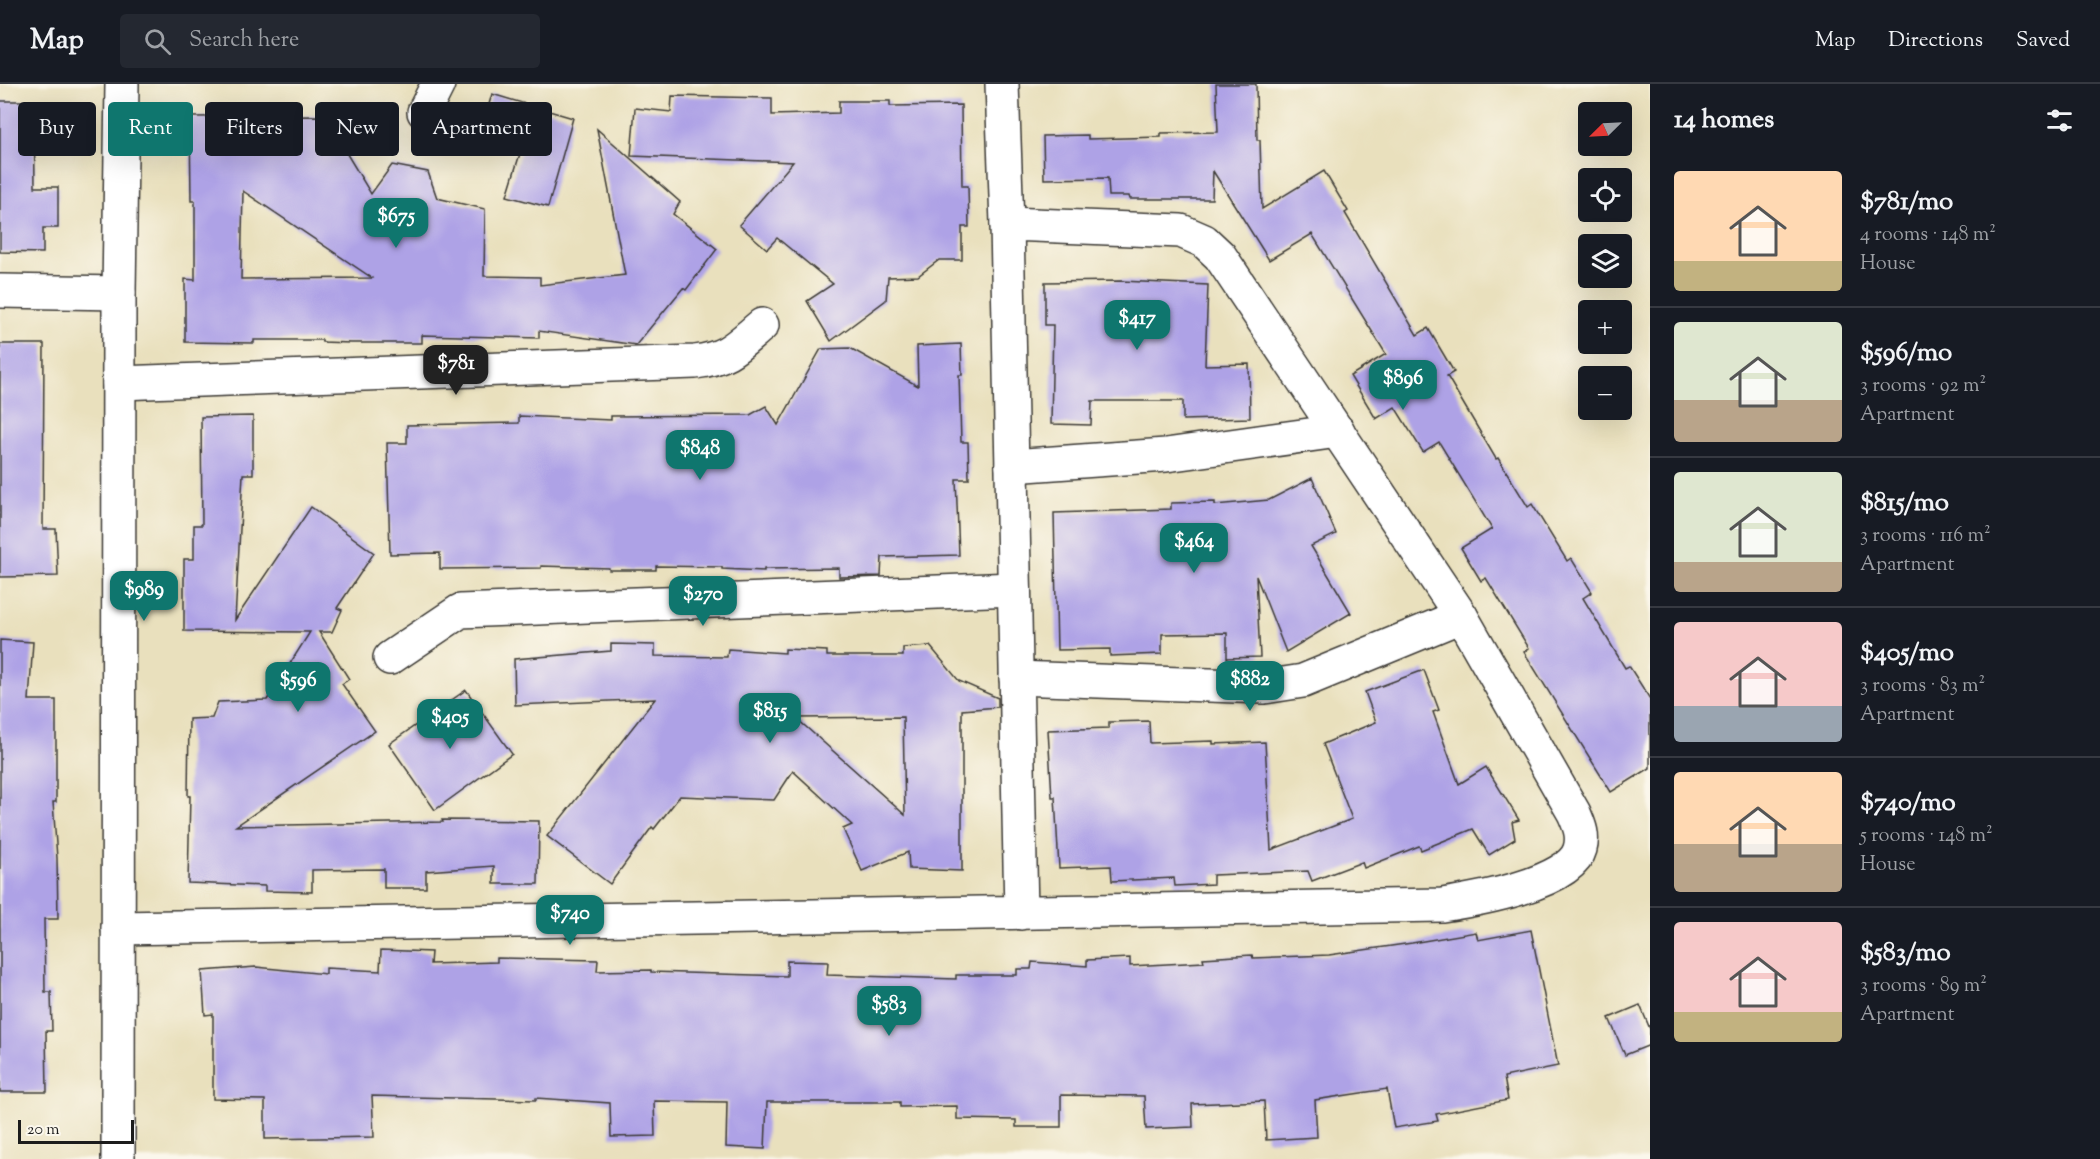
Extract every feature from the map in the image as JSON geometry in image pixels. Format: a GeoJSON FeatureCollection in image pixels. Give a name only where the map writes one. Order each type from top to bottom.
{"type":"FeatureCollection","features":[{"type":"Feature","properties":{"kind":"street"},"geometry":{"type":"LineString","coordinates":[[118,1159],[119,294],[122,84]]}},
{"type":"Feature","properties":{"kind":"street"},"geometry":{"type":"LineString","coordinates":[[1002,84],[1021,913]]}},
{"type":"Feature","properties":{"kind":"street"},"geometry":{"type":"LineString","coordinates":[[118,928],[1442,905],[1479,900],[1542,881],[1571,865],[1580,851],[1582,834],[1574,813],[1461,616],[1220,256],[1204,241],[1181,231],[1007,224]]}},
{"type":"Feature","properties":{"kind":"street"},"geometry":{"type":"LineString","coordinates":[[0,291],[119,294]]}},
{"type":"Feature","properties":{"kind":"street"},"geometry":{"type":"LineString","coordinates":[[119,383],[695,362],[714,360],[733,350],[762,325]]}},
{"type":"Feature","properties":{"kind":"street"},"geometry":{"type":"LineString","coordinates":[[1012,466],[1166,455],[1338,431]]}},
{"type":"Feature","properties":{"kind":"street"},"geometry":{"type":"LineString","coordinates":[[390,658],[460,611],[1014,589]]}},
{"type":"Feature","properties":{"kind":"street"},"geometry":{"type":"LineString","coordinates":[[1016,678],[1274,686],[1303,681],[1461,616]]}},
{"type":"Feature","properties":{"kind":"building"},"geometry":{"type":"Polygon","coordinates":[[[1216,84],[1256,84],[1262,209],[1324,171],[1348,211],[1345,213],[1417,335],[1428,328],[1454,372],[1447,376],[1496,459],[1498,458],[1528,507],[1532,504],[1567,561],[1571,558],[1592,592],[1583,598],[1625,668],[1629,666],[1650,699],[1650,768],[1611,792],[1524,652],[1529,648],[1486,578],[1481,581],[1461,548],[1492,529],[1439,442],[1423,452],[1395,407],[1376,419],[1350,376],[1386,354],[1312,234],[1269,260],[1213,171],[1212,199],[1130,199],[1129,196],[1109,196],[1108,178],[1044,179],[1043,136],[1088,135],[1088,139],[1161,137],[1161,133],[1218,132],[1216,84]]]}},
{"type":"Feature","properties":{"kind":"building"},"geometry":{"type":"Polygon","coordinates":[[[492,94],[519,102],[490,102],[492,94]]]}},
{"type":"Feature","properties":{"kind":"building"},"geometry":{"type":"Polygon","coordinates":[[[672,96],[772,98],[772,115],[839,113],[839,101],[890,101],[890,106],[961,105],[962,186],[968,186],[969,227],[962,227],[962,260],[939,260],[918,276],[888,277],[886,300],[831,341],[807,301],[833,284],[777,238],[767,249],[739,225],[793,162],[631,156],[635,108],[671,112],[672,96]]]}},
{"type":"Feature","properties":{"kind":"building"},"geometry":{"type":"Polygon","coordinates":[[[0,101],[34,101],[18,102],[18,156],[35,156],[35,187],[58,187],[58,228],[43,228],[43,253],[0,252],[0,101]]]}},
{"type":"Feature","properties":{"kind":"building"},"geometry":{"type":"Polygon","coordinates":[[[552,112],[573,118],[548,207],[507,196],[519,156],[552,156],[552,112]]]}},
{"type":"Feature","properties":{"kind":"building"},"geometry":{"type":"Polygon","coordinates":[[[303,116],[315,116],[315,156],[348,156],[371,194],[392,165],[428,172],[437,198],[485,209],[484,276],[540,277],[540,285],[625,275],[597,129],[680,202],[673,214],[717,249],[686,290],[683,288],[636,345],[539,331],[539,338],[422,335],[422,343],[351,343],[322,342],[322,340],[254,340],[254,343],[185,342],[185,279],[195,280],[195,201],[191,201],[193,117],[205,117],[205,156],[303,156],[303,116]],[[243,191],[241,279],[372,278],[243,191]]]}},
{"type":"Feature","properties":{"kind":"building"},"geometry":{"type":"Polygon","coordinates":[[[1121,281],[1208,285],[1205,365],[1249,364],[1250,418],[1183,420],[1183,401],[1092,401],[1091,425],[1051,424],[1053,325],[1045,325],[1045,282],[1121,281]]]}},
{"type":"Feature","properties":{"kind":"building"},"geometry":{"type":"Polygon","coordinates":[[[0,344],[44,344],[43,529],[56,529],[58,576],[0,577],[0,344]]]}},
{"type":"Feature","properties":{"kind":"building"},"geometry":{"type":"Polygon","coordinates":[[[961,344],[962,375],[959,375],[961,442],[968,442],[969,479],[956,479],[959,555],[882,557],[881,576],[839,577],[839,568],[764,569],[764,571],[722,569],[722,567],[656,566],[656,570],[541,566],[541,568],[440,569],[440,553],[390,554],[387,443],[407,443],[407,425],[519,423],[519,416],[611,420],[611,416],[750,415],[766,406],[778,425],[821,349],[850,348],[918,386],[917,346],[961,344]]]}},
{"type":"Feature","properties":{"kind":"building"},"geometry":{"type":"Polygon","coordinates":[[[253,416],[253,474],[243,474],[235,620],[311,507],[374,553],[337,608],[342,610],[332,632],[319,632],[349,679],[342,684],[375,731],[236,826],[443,822],[442,820],[539,821],[538,884],[494,884],[494,866],[426,871],[426,888],[384,888],[384,869],[312,870],[312,892],[265,891],[265,886],[188,883],[189,719],[212,718],[218,702],[267,700],[310,632],[184,631],[184,559],[194,559],[194,525],[202,525],[201,417],[253,416]]]}},
{"type":"Feature","properties":{"kind":"building"},"geometry":{"type":"Polygon","coordinates":[[[1312,478],[1336,534],[1311,546],[1351,613],[1286,652],[1256,576],[1260,657],[1227,658],[1227,633],[1162,634],[1162,654],[1110,656],[1110,649],[1057,650],[1054,513],[1171,509],[1171,503],[1215,502],[1215,505],[1269,500],[1312,478]]]}},
{"type":"Feature","properties":{"kind":"building"},"geometry":{"type":"Polygon","coordinates":[[[0,640],[33,642],[29,700],[56,700],[56,802],[53,802],[58,919],[44,919],[45,992],[51,992],[52,1031],[46,1031],[47,1092],[0,1092],[0,640]]]}},
{"type":"Feature","properties":{"kind":"building"},"geometry":{"type":"Polygon","coordinates":[[[611,644],[655,645],[655,656],[727,657],[728,649],[785,653],[785,649],[827,651],[827,656],[903,656],[903,648],[930,646],[959,681],[998,698],[998,707],[962,710],[962,871],[909,869],[908,852],[862,871],[843,829],[852,825],[793,771],[774,800],[680,796],[654,829],[652,827],[610,884],[547,836],[655,699],[515,705],[514,659],[611,651],[611,644]],[[903,717],[796,718],[905,815],[903,717]]]}},
{"type":"Feature","properties":{"kind":"building"},"geometry":{"type":"Polygon","coordinates":[[[1424,670],[1439,710],[1433,712],[1459,784],[1486,767],[1519,820],[1512,822],[1515,839],[1489,855],[1473,829],[1421,850],[1419,846],[1364,868],[1362,862],[1312,881],[1308,871],[1213,875],[1213,884],[1175,886],[1174,878],[1112,881],[1111,866],[1059,868],[1048,730],[1109,728],[1109,722],[1149,721],[1150,743],[1265,742],[1271,850],[1352,819],[1323,744],[1376,722],[1365,692],[1424,670]]]}},
{"type":"Feature","properties":{"kind":"building"},"geometry":{"type":"Polygon","coordinates":[[[466,690],[512,754],[435,810],[389,744],[466,690]]]}},
{"type":"Feature","properties":{"kind":"building"},"geometry":{"type":"Polygon","coordinates":[[[1531,930],[1558,1066],[1504,1077],[1508,1100],[1436,1114],[1438,1121],[1394,1128],[1387,1089],[1315,1100],[1317,1137],[1266,1140],[1264,1101],[1192,1104],[1193,1127],[1146,1129],[1144,1096],[1061,1095],[1061,1127],[1016,1127],[1016,1120],[957,1119],[957,1106],[900,1107],[900,1102],[767,1102],[765,1149],[726,1147],[727,1102],[654,1101],[655,1136],[611,1137],[610,1103],[536,1098],[536,1100],[372,1096],[374,1137],[265,1139],[265,1100],[213,1099],[213,1014],[205,1015],[202,971],[256,967],[326,974],[326,968],[380,971],[381,950],[431,952],[430,964],[497,962],[497,958],[598,960],[597,971],[651,970],[651,972],[787,976],[787,961],[828,962],[827,975],[956,979],[956,975],[1017,975],[1017,969],[1031,969],[1032,962],[1087,966],[1087,960],[1130,958],[1130,966],[1204,962],[1203,958],[1252,955],[1253,958],[1329,955],[1476,932],[1478,940],[1531,930]]]}},
{"type":"Feature","properties":{"kind":"building"},"geometry":{"type":"Polygon","coordinates":[[[1640,1005],[1650,1029],[1650,1045],[1625,1055],[1609,1018],[1640,1005]]]}}]}
